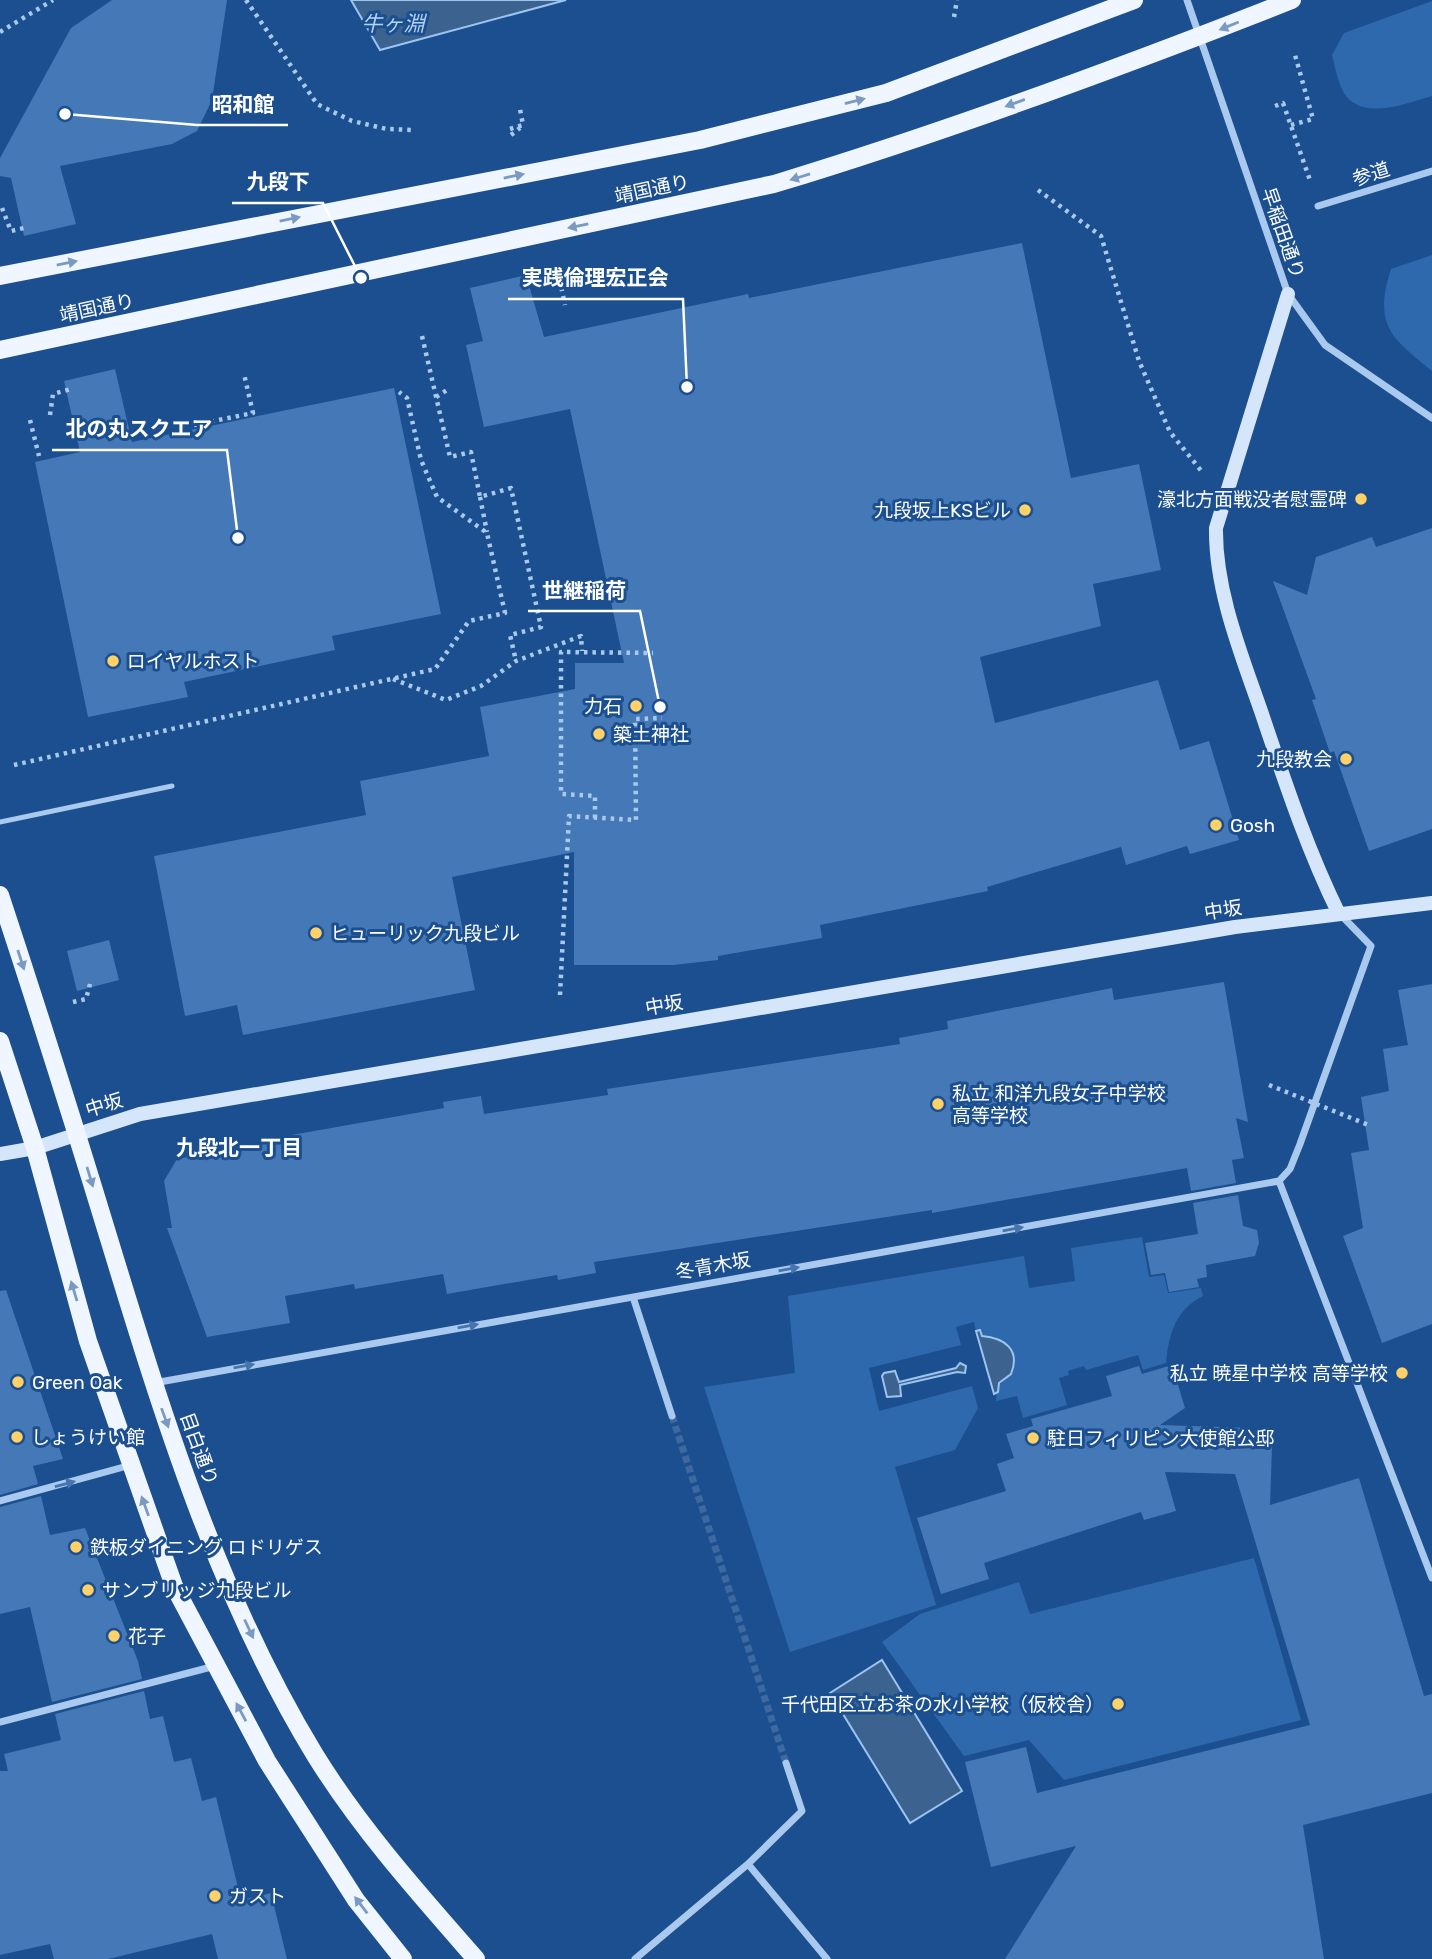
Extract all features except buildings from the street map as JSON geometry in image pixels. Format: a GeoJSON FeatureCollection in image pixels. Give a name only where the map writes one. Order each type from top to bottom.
{"type":"FeatureCollection","features":[{"type":"Feature","properties":{"kind":"main road","name":"靖国通り"},"geometry":{"type":"LineString","coordinates":[[0,276],[700,140],[886,93],[1134,0]]}},
{"type":"Feature","properties":{"kind":"main road","name":"靖国通り"},"geometry":{"type":"LineString","coordinates":[[0,350],[774,184],[865,156],[1201,37],[1292,0]]}},
{"type":"Feature","properties":{"kind":"main road","name":"目白通り"},"geometry":{"type":"LineString","coordinates":[[0,895],[153,1383],[215,1555],[261,1655],[315,1756],[396,1867],[475,1959]]}},
{"type":"Feature","properties":{"kind":"main road"},"geometry":{"type":"LineString","coordinates":[[0,1041],[34,1147],[88,1341],[174,1586],[267,1761],[356,1900],[403,1959]]}},
{"type":"Feature","properties":{"kind":"street","name":"早稲田通り"},"geometry":{"type":"LineString","coordinates":[[1187,0],[1263,228],[1288,294],[1325,345],[1432,418]]}},
{"type":"Feature","properties":{"kind":"street","name":"参道"},"geometry":{"type":"LineString","coordinates":[[1318,206],[1432,171]]}},
{"type":"Feature","properties":{"kind":"street"},"geometry":{"type":"LineString","coordinates":[[1288,294],[1216,528],[1216,547],[1235,636],[1312,858],[1339,914],[1371,946],[1300,1144],[1290,1169],[1279,1181],[1432,1578]]}},
{"type":"Feature","properties":{"kind":"street","name":"中坂"},"geometry":{"type":"LineString","coordinates":[[0,1154],[34,1147],[140,1114],[1221,929],[1432,903]]}},
{"type":"Feature","properties":{"kind":"street","name":"冬青木坂"},"geometry":{"type":"LineString","coordinates":[[153,1383],[1279,1181]]}},
{"type":"Feature","properties":{"kind":"street"},"geometry":{"type":"LineString","coordinates":[[633,1297],[673,1416]]}},
{"type":"Feature","properties":{"kind":"street"},"geometry":{"type":"LineString","coordinates":[[0,1501],[131,1465]]}},
{"type":"Feature","properties":{"kind":"street"},"geometry":{"type":"LineString","coordinates":[[0,1722],[216,1666]]}},
{"type":"Feature","properties":{"kind":"street"},"geometry":{"type":"LineString","coordinates":[[635,1959],[748,1864],[802,1811],[786,1763]]}},
{"type":"Feature","properties":{"kind":"street"},"geometry":{"type":"LineString","coordinates":[[748,1864],[827,1959]]}},
{"type":"Feature","properties":{"kind":"lane"},"geometry":{"type":"LineString","coordinates":[[0,822],[172,786]]}},
{"type":"Feature","properties":{"kind":"path"},"geometry":{"type":"LineString","coordinates":[[0,32],[53,0]]}},
{"type":"Feature","properties":{"kind":"path"},"geometry":{"type":"LineString","coordinates":[[246,0],[317,104],[352,121],[387,129],[414,130]]}},
{"type":"Feature","properties":{"kind":"path"},"geometry":{"type":"LineString","coordinates":[[954,17],[957,0]]}},
{"type":"Feature","properties":{"kind":"path"},"geometry":{"type":"LineString","coordinates":[[1291,125],[1313,119],[1294,55]]}},
{"type":"Feature","properties":{"kind":"path"},"geometry":{"type":"LineString","coordinates":[[1275,106],[1283,103],[1318,206]]}},
{"type":"Feature","properties":{"kind":"path"},"geometry":{"type":"LineString","coordinates":[[510,132],[523,125],[520,109]]}},
{"type":"Feature","properties":{"kind":"path"},"geometry":{"type":"LineString","coordinates":[[1038,190],[1101,236],[1144,373],[1170,432],[1203,473]]}},
{"type":"Feature","properties":{"kind":"path"},"geometry":{"type":"LineString","coordinates":[[2,208],[11,231],[28,227]]}},
{"type":"Feature","properties":{"kind":"path"},"geometry":{"type":"LineString","coordinates":[[528,283],[559,277],[565,305]]}},
{"type":"Feature","properties":{"kind":"path"},"geometry":{"type":"LineString","coordinates":[[13,765],[435,669],[469,621],[505,613],[471,452],[450,457],[422,336]]}},
{"type":"Feature","properties":{"kind":"path"},"geometry":{"type":"LineString","coordinates":[[194,425],[253,413],[244,374]]}},
{"type":"Feature","properties":{"kind":"path"},"geometry":{"type":"LineString","coordinates":[[50,415],[53,394],[71,389]]}},
{"type":"Feature","properties":{"kind":"path"},"geometry":{"type":"LineString","coordinates":[[436,397],[447,390]]}},
{"type":"Feature","properties":{"kind":"path"},"geometry":{"type":"LineString","coordinates":[[399,392],[407,398],[421,460],[438,498],[488,533]]}},
{"type":"Feature","properties":{"kind":"path"},"geometry":{"type":"LineString","coordinates":[[30,420],[39,456]]}},
{"type":"Feature","properties":{"kind":"path"},"geometry":{"type":"LineString","coordinates":[[480,497],[511,488],[541,627],[510,635],[516,661]]}},
{"type":"Feature","properties":{"kind":"path"},"geometry":{"type":"LineString","coordinates":[[393,678],[446,699],[481,685],[516,661],[581,636],[582,651]]}},
{"type":"Feature","properties":{"kind":"path"},"geometry":{"type":"LineString","coordinates":[[594,818],[595,796],[561,794],[561,652],[653,653]]}},
{"type":"Feature","properties":{"kind":"path"},"geometry":{"type":"LineString","coordinates":[[560,995],[569,816],[636,820],[635,719],[662,718]]}},
{"type":"Feature","properties":{"kind":"path"},"geometry":{"type":"LineString","coordinates":[[73,1002],[86,999],[90,984]]}},
{"type":"Feature","properties":{"kind":"path"},"geometry":{"type":"LineString","coordinates":[[1269,1085],[1371,1126]]}},
{"type":"Feature","properties":{"kind":"shaded area"},"geometry":{"type":"Polygon","coordinates":[[[1432,1],[1432,96],[1398,106],[1373,109],[1352,102],[1342,89],[1332,55],[1344,33],[1432,1]]]}},
{"type":"Feature","properties":{"kind":"shaded area"},"geometry":{"type":"Polygon","coordinates":[[[1432,255],[1432,371],[1396,339],[1389,329],[1384,304],[1391,269],[1432,255]]]}},
{"type":"Feature","properties":{"kind":"shaded area"},"geometry":{"type":"Polygon","coordinates":[[[1142,1237],[1149,1277],[1164,1275],[1168,1293],[1201,1288],[1203,1296],[1186,1308],[1175,1324],[1166,1363],[1143,1370],[1138,1355],[1086,1370],[1084,1366],[1068,1371],[1069,1375],[1059,1378],[1067,1405],[1023,1418],[1017,1396],[996,1401],[997,1387],[1006,1379],[994,1337],[982,1336],[980,1331],[976,1331],[974,1322],[956,1327],[961,1345],[869,1368],[879,1411],[972,1386],[978,1408],[955,1450],[895,1467],[936,1605],[790,1652],[704,1387],[795,1373],[788,1296],[1024,1256],[1029,1288],[1075,1281],[1071,1248],[1142,1237]]]}},
{"type":"Feature","properties":{"kind":"shaded area"},"geometry":{"type":"Polygon","coordinates":[[[1254,1558],[1301,1720],[1064,1780],[1029,1740],[964,1756],[882,1642],[920,1614],[1019,1582],[1030,1614],[1254,1558]]]}},
{"type":"Feature","properties":{"kind":"water","name":"牛ヶ淵"},"geometry":{"type":"Polygon","coordinates":[[[351,0],[566,0],[380,50],[351,0]]]}},
{"type":"Feature","properties":{"kind":"water"},"geometry":{"type":"Polygon","coordinates":[[[980,1330],[982,1336],[997,1339],[1008,1346],[1014,1358],[1011,1374],[999,1383],[998,1392],[994,1394],[976,1331],[980,1330]]]}},
{"type":"Feature","properties":{"kind":"water"},"geometry":{"type":"Polygon","coordinates":[[[960,1363],[966,1366],[965,1373],[957,1372],[900,1385],[901,1396],[887,1397],[882,1376],[884,1373],[895,1371],[899,1382],[956,1368],[960,1363]]]}},
{"type":"Feature","properties":{"kind":"water"},"geometry":{"type":"Polygon","coordinates":[[[882,1660],[962,1791],[910,1823],[830,1693],[882,1660]]]}},
{"type":"Feature","properties":{"kind":"tunnel"},"geometry":{"type":"LineString","coordinates":[[672,1416],[786,1763]]}},
{"type":"Feature","properties":{"kind":"place","name":"昭和館"},"geometry":{"type":"Point","coordinates":[65,114]}},
{"type":"Feature","properties":{"kind":"place","name":"九段下"},"geometry":{"type":"Point","coordinates":[361,278]}},
{"type":"Feature","properties":{"kind":"place","name":"実践倫理宏正会"},"geometry":{"type":"Point","coordinates":[687,387]}},
{"type":"Feature","properties":{"kind":"place","name":"濠北方面戦没者慰霊碑"},"geometry":{"type":"Point","coordinates":[1361,499]}},
{"type":"Feature","properties":{"kind":"place","name":"九段坂上KSビル"},"geometry":{"type":"Point","coordinates":[1025,510]}},
{"type":"Feature","properties":{"kind":"place","name":"北の丸スクエア"},"geometry":{"type":"Point","coordinates":[238,538]}},
{"type":"Feature","properties":{"kind":"place","name":"ロイヤルホスト"},"geometry":{"type":"Point","coordinates":[113,661]}},
{"type":"Feature","properties":{"kind":"place","name":"力石"},"geometry":{"type":"Point","coordinates":[636,706]}},
{"type":"Feature","properties":{"kind":"place","name":"世継稲荷"},"geometry":{"type":"Point","coordinates":[660,707]}},
{"type":"Feature","properties":{"kind":"place","name":"築土神社"},"geometry":{"type":"Point","coordinates":[599,734]}},
{"type":"Feature","properties":{"kind":"place","name":"九段教会"},"geometry":{"type":"Point","coordinates":[1346,759]}},
{"type":"Feature","properties":{"kind":"place","name":"Gosh"},"geometry":{"type":"Point","coordinates":[1216,825]}},
{"type":"Feature","properties":{"kind":"place","name":"ヒューリック九段ビル"},"geometry":{"type":"Point","coordinates":[316,933]}},
{"type":"Feature","properties":{"kind":"place","name":"私立 和洋九段女子中学校 高等学校"},"geometry":{"type":"Point","coordinates":[938,1104]}},
{"type":"Feature","properties":{"kind":"place","name":"私立 暁星中学校 高等学校"},"geometry":{"type":"Point","coordinates":[1402,1373]}},
{"type":"Feature","properties":{"kind":"place","name":"Green Oak"},"geometry":{"type":"Point","coordinates":[18,1382]}},
{"type":"Feature","properties":{"kind":"place","name":"しょうけい館"},"geometry":{"type":"Point","coordinates":[17,1437]}},
{"type":"Feature","properties":{"kind":"place","name":"駐日フィリピン大使館公邸"},"geometry":{"type":"Point","coordinates":[1033,1438]}},
{"type":"Feature","properties":{"kind":"place","name":"鉄板ダイニング ロドリゲス"},"geometry":{"type":"Point","coordinates":[76,1547]}},
{"type":"Feature","properties":{"kind":"place","name":"サンブリッジ九段ビル"},"geometry":{"type":"Point","coordinates":[88,1590]}},
{"type":"Feature","properties":{"kind":"place","name":"花子"},"geometry":{"type":"Point","coordinates":[114,1636]}},
{"type":"Feature","properties":{"kind":"place","name":"千代田区立お茶の水小学校（仮校舎）"},"geometry":{"type":"Point","coordinates":[1118,1704]}},
{"type":"Feature","properties":{"kind":"place","name":"ガスト"},"geometry":{"type":"Point","coordinates":[215,1896]}},
{"type":"Feature","properties":{"kind":"district","name":"九段北一丁目"},"geometry":{"type":"Point","coordinates":[239,1147]}}]}
